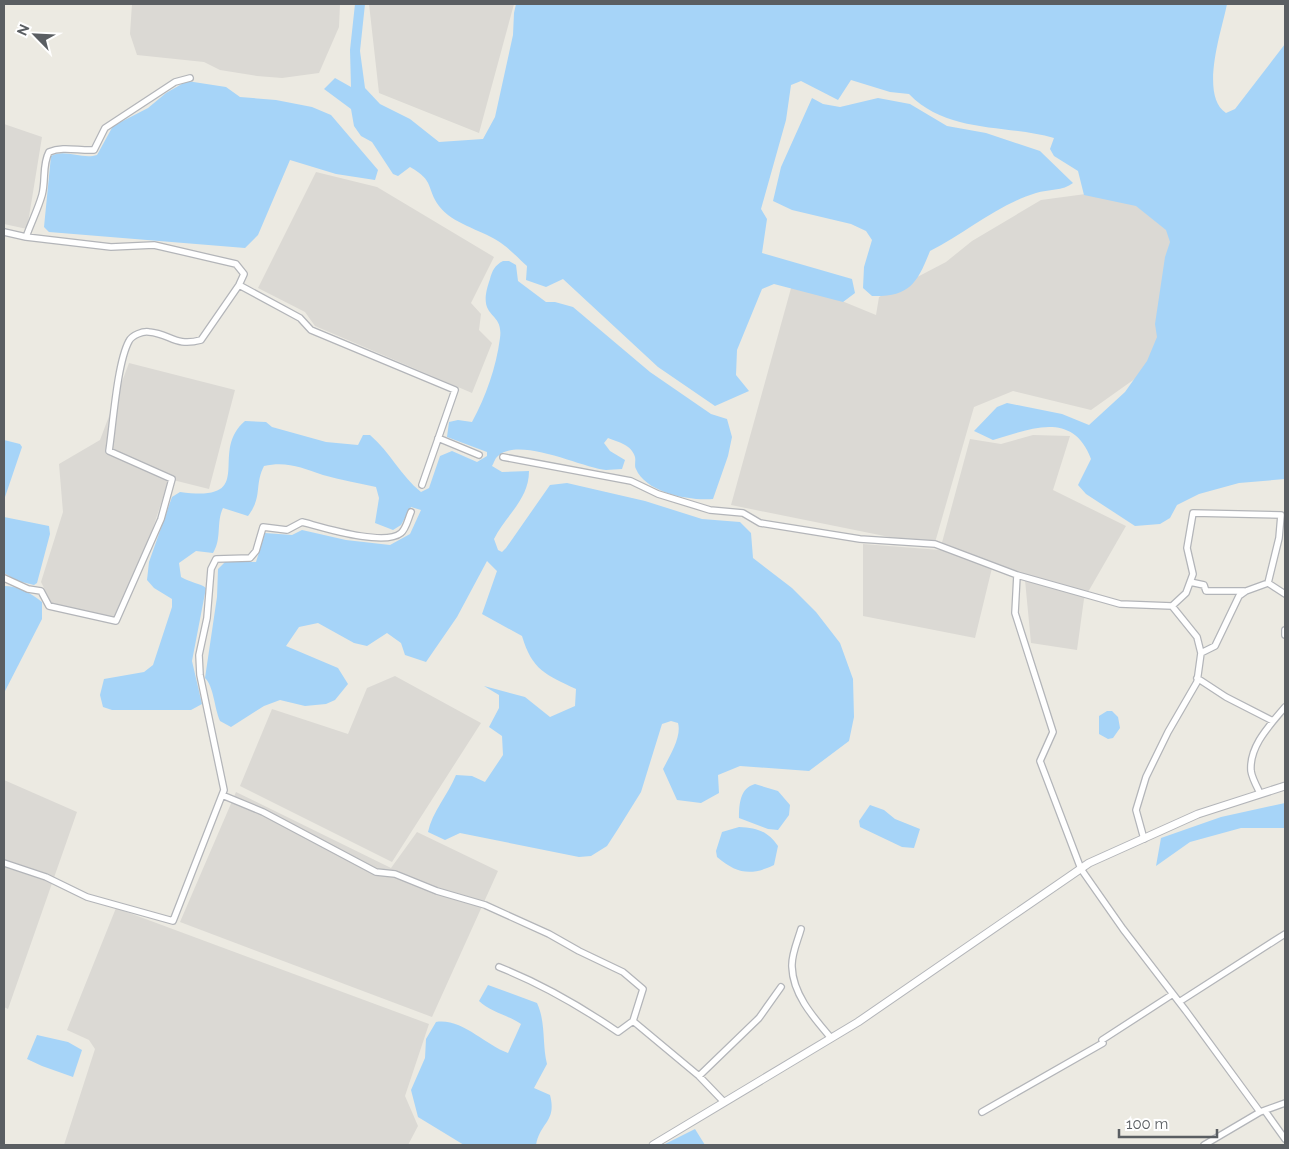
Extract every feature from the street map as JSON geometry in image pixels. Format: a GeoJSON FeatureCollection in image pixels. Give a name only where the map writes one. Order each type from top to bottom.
{"type":"FeatureCollection","features":[{"type":"Feature","properties":{"kind":"street"},"geometry":{"type":"LineString","coordinates":[[26,237],[42,196],[45,175],[44,162],[48,152],[57,148],[94,150],[105,128],[175,82],[190,78]]}},
{"type":"Feature","properties":{"kind":"street"},"geometry":{"type":"LineString","coordinates":[[4,232],[26,237],[111,247],[154,245],[236,264],[244,274],[239,285],[201,340],[187,344],[149,332],[135,335],[129,340],[122,367],[109,451],[172,479],[161,519],[116,621],[49,606],[42,591],[28,589],[4,578]]}},
{"type":"Feature","properties":{"kind":"street"},"geometry":{"type":"LineString","coordinates":[[239,285],[300,318],[311,330],[455,390],[422,485]]}},
{"type":"Feature","properties":{"kind":"street"},"geometry":{"type":"LineString","coordinates":[[438,438],[479,455]]}},
{"type":"Feature","properties":{"kind":"street"},"geometry":{"type":"LineString","coordinates":[[503,457],[631,481],[658,494],[710,510],[743,513],[760,523],[860,539],[935,544],[1017,575],[1120,604],[1172,606],[1186,593],[1193,574],[1187,548],[1193,513],[1281,515],[1282,541],[1268,583]]}},
{"type":"Feature","properties":{"kind":"street"},"geometry":{"type":"LineString","coordinates":[[4,863],[46,877],[87,897],[173,921],[224,790],[200,675],[199,655],[207,618],[211,569],[216,559],[250,558],[256,551],[263,526],[287,530],[302,522],[338,532],[374,538],[397,536],[403,532],[411,512]]}},
{"type":"Feature","properties":{"kind":"street"},"geometry":{"type":"LineString","coordinates":[[1017,575],[1015,613],[1053,732],[1040,761],[1081,869],[1123,929],[1262,1112],[1285,1139]]}},
{"type":"Feature","properties":{"kind":"street"},"geometry":{"type":"LineString","coordinates":[[1190,582],[1204,585],[1206,590],[1245,591],[1268,583]]}},
{"type":"Feature","properties":{"kind":"street"},"geometry":{"type":"LineString","coordinates":[[1268,583],[1285,594]]}},
{"type":"Feature","properties":{"kind":"street"},"geometry":{"type":"LineString","coordinates":[[1201,653],[1215,646],[1240,596],[1245,591]]}},
{"type":"Feature","properties":{"kind":"street"},"geometry":{"type":"LineString","coordinates":[[1144,839],[1136,810],[1146,777],[1168,732],[1187,702],[1197,678],[1201,653],[1197,637],[1172,606]]}},
{"type":"Feature","properties":{"kind":"street"},"geometry":{"type":"LineString","coordinates":[[1285,630],[1285,635]]}},
{"type":"Feature","properties":{"kind":"street"},"geometry":{"type":"LineString","coordinates":[[1197,678],[1226,697],[1273,722]]}},
{"type":"Feature","properties":{"kind":"street"},"geometry":{"type":"LineString","coordinates":[[1260,793],[1251,772],[1255,750],[1262,736],[1285,707]]}},
{"type":"Feature","properties":{"kind":"street"},"geometry":{"type":"LineString","coordinates":[[653,1145],[858,1022],[1081,869],[1198,814],[1285,786]]}},
{"type":"Feature","properties":{"kind":"street"},"geometry":{"type":"LineString","coordinates":[[222,795],[263,812],[376,872],[395,874],[438,891],[484,905],[549,934],[623,972],[642,989],[633,1021],[618,1032],[573,1001],[533,980],[499,966]]}},
{"type":"Feature","properties":{"kind":"street"},"geometry":{"type":"LineString","coordinates":[[801,929],[792,966],[795,986],[808,1010],[831,1038]]}},
{"type":"Feature","properties":{"kind":"street"},"geometry":{"type":"LineString","coordinates":[[1179,1002],[1285,934]]}},
{"type":"Feature","properties":{"kind":"street"},"geometry":{"type":"LineString","coordinates":[[699,1076],[759,1018],[781,987]]}},
{"type":"Feature","properties":{"kind":"street"},"geometry":{"type":"LineString","coordinates":[[982,1112],[1103,1043],[1102,1040],[1173,994]]}},
{"type":"Feature","properties":{"kind":"street"},"geometry":{"type":"LineString","coordinates":[[633,1021],[699,1076],[724,1102]]}},
{"type":"Feature","properties":{"kind":"street"},"geometry":{"type":"LineString","coordinates":[[1204,1145],[1262,1112],[1285,1103]]}},
{"type":"Feature","properties":{"kind":"shaded area"},"geometry":{"type":"Polygon","coordinates":[[[132,4],[340,4],[339,27],[319,73],[282,78],[257,76],[220,70],[204,62],[137,55],[130,34],[132,4]]]}},
{"type":"Feature","properties":{"kind":"shaded area"},"geometry":{"type":"Polygon","coordinates":[[[369,4],[514,4],[479,133],[379,93],[369,4]]]}},
{"type":"Feature","properties":{"kind":"shaded area"},"geometry":{"type":"Polygon","coordinates":[[[4,124],[42,137],[27,229],[4,224],[4,124]]]}},
{"type":"Feature","properties":{"kind":"shaded area"},"geometry":{"type":"Polygon","coordinates":[[[316,172],[377,187],[494,257],[471,303],[481,314],[479,330],[492,343],[472,393],[315,326],[305,312],[258,288],[316,172]]]}},
{"type":"Feature","properties":{"kind":"shaded area"},"geometry":{"type":"Polygon","coordinates":[[[1108,191],[1177,226],[1160,361],[1091,410],[1013,391],[974,407],[934,546],[731,505],[793,281],[876,315],[879,297],[946,262],[972,241],[1041,200],[1108,191]]]}},
{"type":"Feature","properties":{"kind":"shaded area"},"geometry":{"type":"Polygon","coordinates":[[[129,363],[235,390],[209,489],[169,479],[148,543],[114,618],[52,604],[41,582],[63,512],[59,464],[100,440],[129,363]]]}},
{"type":"Feature","properties":{"kind":"shaded area"},"geometry":{"type":"Polygon","coordinates":[[[1033,435],[1070,436],[1053,490],[1126,526],[1084,599],[1077,650],[1031,643],[1025,580],[992,568],[975,638],[863,616],[863,544],[940,550],[970,439],[1001,444],[1033,435]]]}},
{"type":"Feature","properties":{"kind":"shaded area"},"geometry":{"type":"Polygon","coordinates":[[[395,676],[481,723],[392,862],[240,786],[272,709],[348,734],[367,688],[395,676]]]}},
{"type":"Feature","properties":{"kind":"shaded area"},"geometry":{"type":"Polygon","coordinates":[[[4,780],[77,812],[8,1009],[4,1007],[4,780]]]}},
{"type":"Feature","properties":{"kind":"shaded area"},"geometry":{"type":"Polygon","coordinates":[[[236,792],[391,868],[417,832],[498,871],[432,1017],[180,922],[236,792]]]}},
{"type":"Feature","properties":{"kind":"shaded area"},"geometry":{"type":"Polygon","coordinates":[[[116,908],[429,1024],[405,1096],[418,1126],[408,1145],[64,1145],[95,1049],[89,1040],[67,1030],[116,908]]]}},
{"type":"Feature","properties":{"kind":"water"},"geometry":{"type":"Polygon","coordinates":[[[355,4],[365,4],[360,51],[365,88],[380,104],[410,119],[439,142],[483,139],[495,117],[513,35],[516,4],[1227,4],[1217,45],[1213,77],[1214,92],[1218,104],[1226,113],[1235,109],[1285,44],[1285,479],[1239,483],[1199,494],[1177,505],[1170,518],[1160,524],[1135,526],[1086,494],[1078,485],[1091,459],[1083,444],[1073,434],[1062,429],[1049,427],[1021,431],[993,440],[974,431],[997,407],[1007,403],[1062,414],[1089,425],[1125,392],[1147,361],[1157,337],[1155,324],[1165,257],[1170,242],[1166,230],[1136,206],[1084,195],[1078,171],[1054,156],[1050,149],[1054,138],[959,122],[941,116],[924,107],[909,94],[890,92],[851,80],[838,100],[801,81],[791,85],[786,120],[761,209],[767,219],[762,253],[852,279],[855,293],[843,302],[774,284],[762,289],[737,350],[736,375],[749,391],[715,406],[658,367],[563,279],[546,287],[526,280],[527,266],[498,241],[459,222],[445,212],[435,200],[427,181],[418,172],[410,167],[398,176],[393,174],[372,142],[361,136],[354,126],[351,109],[324,89],[335,78],[351,87],[350,50],[355,4]]]}},
{"type":"Feature","properties":{"kind":"water"},"geometry":{"type":"Polygon","coordinates":[[[187,81],[226,87],[240,97],[276,100],[312,107],[331,115],[378,170],[375,180],[336,174],[290,160],[258,235],[245,248],[49,232],[44,227],[51,156],[62,153],[85,156],[97,155],[113,126],[148,108],[166,93],[187,81]]]}},
{"type":"Feature","properties":{"kind":"water"},"geometry":{"type":"Polygon","coordinates":[[[812,98],[823,104],[840,107],[878,98],[910,104],[947,126],[986,133],[1040,151],[1073,183],[1069,186],[1022,198],[995,212],[930,251],[916,280],[903,291],[885,296],[872,296],[863,288],[864,267],[872,240],[866,231],[851,224],[792,210],[773,201],[781,167],[812,98]]]}},
{"type":"Feature","properties":{"kind":"water"},"geometry":{"type":"Polygon","coordinates":[[[503,261],[509,261],[516,265],[518,281],[546,302],[555,302],[573,307],[650,372],[711,414],[727,419],[732,437],[728,456],[713,499],[681,497],[659,490],[641,477],[636,469],[635,457],[631,450],[624,444],[608,438],[604,443],[610,451],[625,460],[622,469],[606,470],[596,468],[535,451],[520,449],[508,451],[497,457],[492,466],[502,472],[529,471],[528,481],[521,499],[494,539],[498,550],[502,552],[506,548],[550,485],[567,483],[645,501],[702,519],[740,522],[751,533],[753,558],[792,588],[816,612],[840,643],[853,679],[854,717],[849,741],[809,771],[740,766],[718,775],[719,793],[701,803],[677,800],[663,769],[677,741],[678,723],[671,721],[662,724],[641,792],[607,846],[591,856],[579,857],[460,833],[445,840],[428,832],[433,817],[456,775],[472,776],[485,782],[503,755],[502,736],[489,727],[499,708],[499,695],[484,686],[525,697],[550,717],[575,706],[576,689],[556,680],[542,670],[530,657],[522,636],[482,614],[497,571],[487,561],[457,617],[426,662],[405,655],[401,643],[387,633],[367,646],[354,643],[318,623],[299,627],[286,646],[338,668],[348,684],[335,700],[326,704],[305,706],[280,700],[264,706],[231,727],[220,721],[212,692],[205,678],[217,597],[218,569],[225,562],[256,562],[265,533],[292,535],[302,530],[346,540],[390,545],[410,534],[421,510],[411,507],[401,525],[393,530],[375,523],[379,498],[376,487],[330,477],[294,466],[280,464],[264,466],[259,479],[257,497],[253,509],[248,516],[223,508],[216,548],[213,553],[196,551],[179,563],[181,577],[206,588],[192,661],[202,704],[191,710],[112,710],[103,707],[100,695],[104,679],[144,672],[153,665],[172,607],[172,599],[154,588],[147,580],[149,562],[172,497],[180,492],[204,493],[219,490],[226,483],[230,447],[235,434],[245,421],[266,422],[272,427],[326,442],[358,445],[363,435],[370,435],[384,449],[407,479],[421,492],[429,488],[440,456],[452,451],[477,462],[487,456],[487,452],[447,437],[449,422],[458,420],[472,422],[490,382],[496,360],[500,329],[498,322],[488,308],[486,292],[493,271],[503,261]]]}},
{"type":"Feature","properties":{"kind":"water"},"geometry":{"type":"Polygon","coordinates":[[[4,440],[20,444],[22,447],[4,500],[4,440]]]}},
{"type":"Feature","properties":{"kind":"water"},"geometry":{"type":"Polygon","coordinates":[[[4,517],[49,526],[50,534],[37,583],[34,585],[18,581],[4,573],[4,517]]]}},
{"type":"Feature","properties":{"kind":"water"},"geometry":{"type":"Polygon","coordinates":[[[4,586],[24,591],[42,602],[42,619],[4,693],[4,586]]]}},
{"type":"Feature","properties":{"kind":"water"},"geometry":{"type":"Polygon","coordinates":[[[1107,711],[1112,711],[1118,717],[1120,728],[1113,738],[1108,739],[1099,734],[1099,716],[1107,711]]]}},
{"type":"Feature","properties":{"kind":"water"},"geometry":{"type":"Polygon","coordinates":[[[755,784],[778,791],[790,805],[789,815],[778,830],[768,829],[739,818],[741,797],[746,789],[755,784]]]}},
{"type":"Feature","properties":{"kind":"water"},"geometry":{"type":"Polygon","coordinates":[[[1285,803],[1285,828],[1241,828],[1190,842],[1156,866],[1161,838],[1221,817],[1285,803]]]}},
{"type":"Feature","properties":{"kind":"water"},"geometry":{"type":"Polygon","coordinates":[[[870,805],[884,810],[895,819],[920,829],[914,848],[902,847],[860,827],[859,821],[870,805]]]}},
{"type":"Feature","properties":{"kind":"water"},"geometry":{"type":"Polygon","coordinates":[[[739,827],[761,831],[774,841],[778,846],[774,865],[758,871],[744,872],[731,867],[717,857],[716,851],[722,832],[739,827]]]}},
{"type":"Feature","properties":{"kind":"water"},"geometry":{"type":"Polygon","coordinates":[[[488,985],[537,1003],[540,1010],[547,1064],[534,1088],[550,1095],[552,1104],[550,1117],[538,1137],[536,1145],[464,1145],[418,1117],[411,1090],[425,1058],[426,1039],[436,1022],[455,1024],[508,1053],[521,1024],[488,1008],[479,1001],[488,985]]]}},
{"type":"Feature","properties":{"kind":"water"},"geometry":{"type":"Polygon","coordinates":[[[37,1035],[68,1042],[82,1050],[73,1077],[27,1059],[37,1035]]]}},
{"type":"Feature","properties":{"kind":"water"},"geometry":{"type":"Polygon","coordinates":[[[695,1129],[705,1145],[663,1145],[695,1129]]]}}]}
